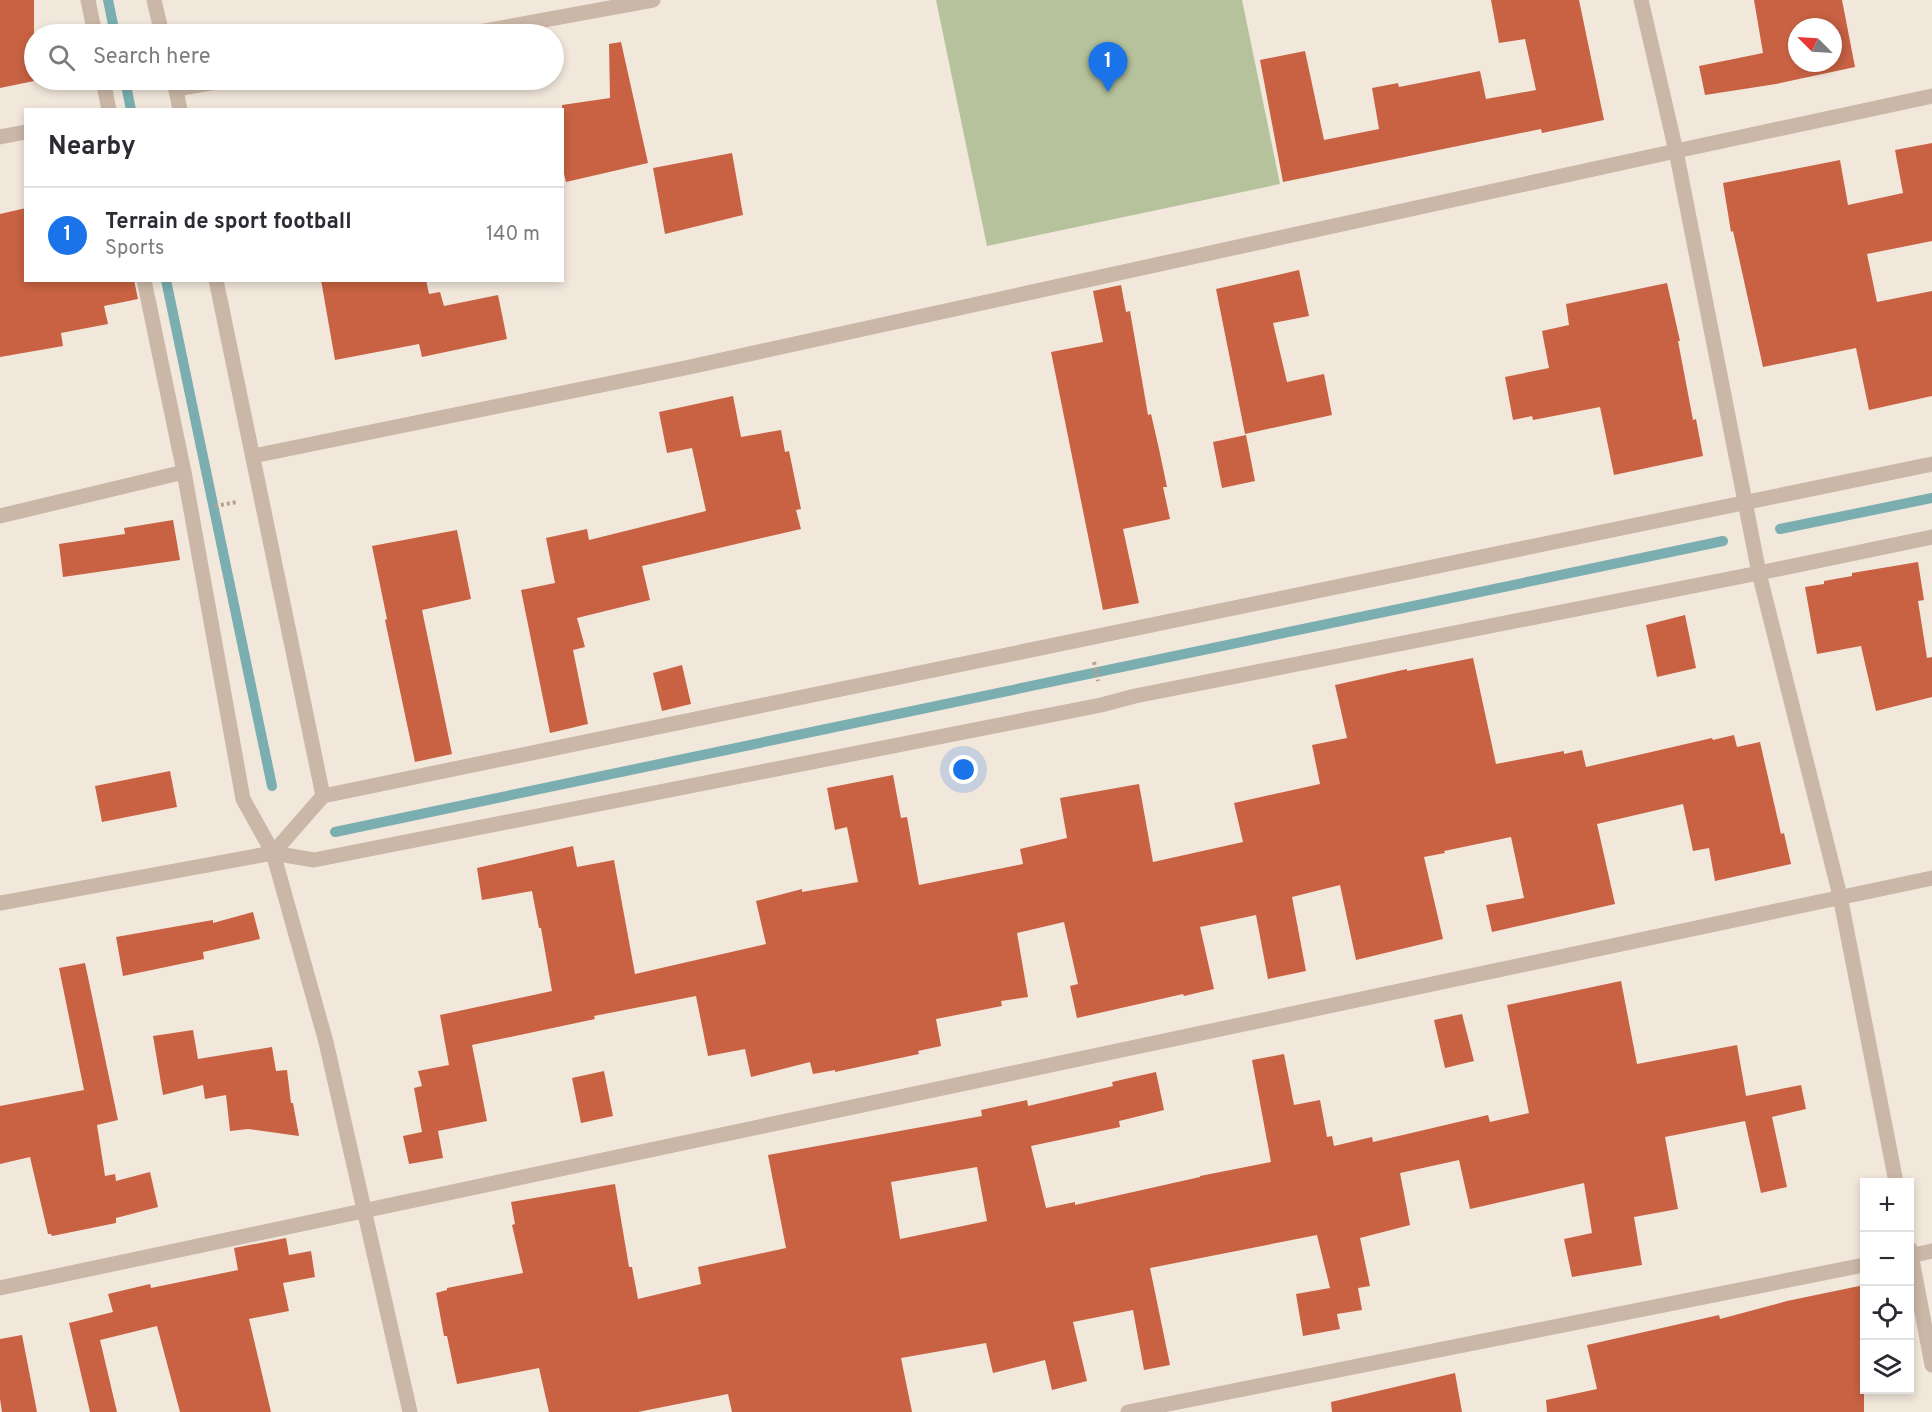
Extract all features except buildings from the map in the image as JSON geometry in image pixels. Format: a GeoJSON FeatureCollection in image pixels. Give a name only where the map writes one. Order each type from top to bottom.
{"type":"FeatureCollection","features":[{"type":"Feature","properties":{"kind":"street"},"geometry":{"type":"LineString","coordinates":[[88,0],[93,24]]}},
{"type":"Feature","properties":{"kind":"street"},"geometry":{"type":"LineString","coordinates":[[154,0],[160,24]]}},
{"type":"Feature","properties":{"kind":"street"},"geometry":{"type":"LineString","coordinates":[[522,24],[653,0]]}},
{"type":"Feature","properties":{"kind":"street"},"geometry":{"type":"LineString","coordinates":[[1641,0],[1676,151],[1759,573],[1840,896],[1895,1178]]}},
{"type":"Feature","properties":{"kind":"street"},"geometry":{"type":"LineString","coordinates":[[105,90],[109,108]]}},
{"type":"Feature","properties":{"kind":"street"},"geometry":{"type":"LineString","coordinates":[[176,90],[180,108]]}},
{"type":"Feature","properties":{"kind":"street"},"geometry":{"type":"LineString","coordinates":[[253,456],[696,366],[1932,96]]}},
{"type":"Feature","properties":{"kind":"street"},"geometry":{"type":"LineString","coordinates":[[0,137],[24,132]]}},
{"type":"Feature","properties":{"kind":"street"},"geometry":{"type":"LineString","coordinates":[[144,282],[183,472],[243,799],[273,852],[326,1042],[410,1412]]}},
{"type":"Feature","properties":{"kind":"street"},"geometry":{"type":"LineString","coordinates":[[216,282],[323,796]]}},
{"type":"Feature","properties":{"kind":"street"},"geometry":{"type":"LineString","coordinates":[[273,852],[323,796],[1932,464]]}},
{"type":"Feature","properties":{"kind":"street"},"geometry":{"type":"LineString","coordinates":[[0,516],[183,472]]}},
{"type":"Feature","properties":{"kind":"street"},"geometry":{"type":"LineString","coordinates":[[0,903],[273,852],[314,860],[1932,537]]}},
{"type":"Feature","properties":{"kind":"street"},"geometry":{"type":"LineString","coordinates":[[0,1288],[1932,878]]}},
{"type":"Feature","properties":{"kind":"street"},"geometry":{"type":"LineString","coordinates":[[1914,1253],[1932,1251]]}},
{"type":"Feature","properties":{"kind":"street"},"geometry":{"type":"LineString","coordinates":[[1128,1412],[1860,1266]]}},
{"type":"Feature","properties":{"kind":"street"},"geometry":{"type":"LineString","coordinates":[[1914,1274],[1932,1365]]}},
{"type":"Feature","properties":{"kind":"path"},"geometry":{"type":"LineString","coordinates":[[1093,657],[1100,689]]}},
{"type":"Feature","properties":{"kind":"green space"},"geometry":{"type":"Polygon","coordinates":[[[936,0],[1242,0],[1280,184],[987,246],[936,0]]]}},
{"type":"Feature","properties":{"kind":"waterway"},"geometry":{"type":"LineString","coordinates":[[108,0],[113,24]]}},
{"type":"Feature","properties":{"kind":"waterway"},"geometry":{"type":"LineString","coordinates":[[127,90],[131,108]]}},
{"type":"Feature","properties":{"kind":"waterway"},"geometry":{"type":"LineString","coordinates":[[166,282],[272,786]]}},
{"type":"Feature","properties":{"kind":"waterway"},"geometry":{"type":"LineString","coordinates":[[1780,529],[1932,498]]}},
{"type":"Feature","properties":{"kind":"waterway"},"geometry":{"type":"LineString","coordinates":[[335,832],[1723,541]]}},
{"type":"Feature","properties":{"kind":"place","name":"Terrain de sport football"},"geometry":{"type":"Point","coordinates":[1108,92]}}]}
